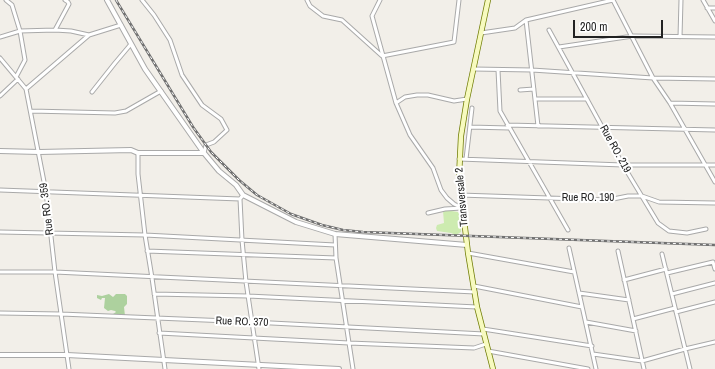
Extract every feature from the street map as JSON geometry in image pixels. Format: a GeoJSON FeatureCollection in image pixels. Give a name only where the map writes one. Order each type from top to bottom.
{"type":"FeatureCollection","features":[{"type":"Feature","properties":{"kind":"main road","name":"Transversale 2"},"geometry":{"type":"LineString","coordinates":[[488,0],[467,98],[459,159],[460,195],[468,253],[477,307],[493,369]]}},
{"type":"Feature","properties":{"kind":"street"},"geometry":{"type":"LineString","coordinates":[[0,96],[17,78],[25,61],[20,31],[12,5],[6,0]]}},
{"type":"Feature","properties":{"kind":"street"},"geometry":{"type":"LineString","coordinates":[[55,30],[69,4],[65,0]]}},
{"type":"Feature","properties":{"kind":"street"},"geometry":{"type":"LineString","coordinates":[[107,0],[145,69],[204,153],[219,171],[236,185],[243,195],[296,222],[335,234],[467,245]]}},
{"type":"Feature","properties":{"kind":"street"},"geometry":{"type":"LineString","coordinates":[[142,0],[154,15],[170,40],[182,74],[198,99],[202,105],[221,119],[228,130],[214,142],[206,145],[204,153]]}},
{"type":"Feature","properties":{"kind":"street"},"geometry":{"type":"LineString","coordinates":[[307,0],[310,6],[323,16],[342,20],[382,56]]}},
{"type":"Feature","properties":{"kind":"street"},"geometry":{"type":"LineString","coordinates":[[380,0],[372,16],[396,103],[410,135],[433,168],[441,190],[451,201],[462,208]]}},
{"type":"Feature","properties":{"kind":"street"},"geometry":{"type":"LineString","coordinates":[[382,56],[454,42],[459,0]]}},
{"type":"Feature","properties":{"kind":"street"},"geometry":{"type":"LineString","coordinates":[[481,33],[514,28],[526,20],[613,0],[653,78],[670,103],[715,182]]}},
{"type":"Feature","properties":{"kind":"street"},"geometry":{"type":"LineString","coordinates":[[680,37],[681,0]]}},
{"type":"Feature","properties":{"kind":"street"},"geometry":{"type":"LineString","coordinates":[[703,0],[715,21]]}},
{"type":"Feature","properties":{"kind":"street"},"geometry":{"type":"LineString","coordinates":[[707,8],[715,8]]}},
{"type":"Feature","properties":{"kind":"street"},"geometry":{"type":"LineString","coordinates":[[526,20],[538,126]]}},
{"type":"Feature","properties":{"kind":"street"},"geometry":{"type":"LineString","coordinates":[[26,89],[89,35],[121,25]]}},
{"type":"Feature","properties":{"kind":"street"},"geometry":{"type":"LineString","coordinates":[[0,37],[20,31],[55,30],[71,31],[89,35]]}},
{"type":"Feature","properties":{"kind":"street","name":"Rue RO. 219"},"geometry":{"type":"LineString","coordinates":[[549,30],[623,164],[658,223],[669,230],[687,233],[706,229]]}},
{"type":"Feature","properties":{"kind":"street"},"geometry":{"type":"LineString","coordinates":[[559,47],[632,36],[715,37]]}},
{"type":"Feature","properties":{"kind":"street"},"geometry":{"type":"LineString","coordinates":[[92,92],[131,44]]}},
{"type":"Feature","properties":{"kind":"street","name":"Rue RO. 359"},"geometry":{"type":"LineString","coordinates":[[0,58],[26,89],[31,111],[46,192],[55,272],[69,369]]}},
{"type":"Feature","properties":{"kind":"street"},"geometry":{"type":"LineString","coordinates":[[474,69],[532,70],[653,78],[715,79]]}},
{"type":"Feature","properties":{"kind":"street"},"geometry":{"type":"LineString","coordinates":[[498,70],[500,111],[527,161],[568,230]]}},
{"type":"Feature","properties":{"kind":"street"},"geometry":{"type":"LineString","coordinates":[[520,90],[534,90]]}},
{"type":"Feature","properties":{"kind":"street"},"geometry":{"type":"LineString","coordinates":[[31,111],[115,113],[126,111],[161,91]]}},
{"type":"Feature","properties":{"kind":"street"},"geometry":{"type":"LineString","coordinates":[[396,103],[405,97],[417,95],[428,95],[454,101],[467,98]]}},
{"type":"Feature","properties":{"kind":"street"},"geometry":{"type":"LineString","coordinates":[[535,99],[587,99]]}},
{"type":"Feature","properties":{"kind":"street"},"geometry":{"type":"LineString","coordinates":[[670,103],[715,104]]}},
{"type":"Feature","properties":{"kind":"street"},"geometry":{"type":"LineString","coordinates":[[466,159],[472,108]]}},
{"type":"Feature","properties":{"kind":"street"},"geometry":{"type":"LineString","coordinates":[[470,127],[538,126],[715,130]]}},
{"type":"Feature","properties":{"kind":"street"},"geometry":{"type":"LineString","coordinates":[[0,151],[39,152],[131,150],[138,153],[204,153]]}},
{"type":"Feature","properties":{"kind":"street"},"geometry":{"type":"LineString","coordinates":[[138,153],[138,174],[145,235],[165,369]]}},
{"type":"Feature","properties":{"kind":"street"},"geometry":{"type":"LineString","coordinates":[[459,159],[715,165]]}},
{"type":"Feature","properties":{"kind":"street"},"geometry":{"type":"LineString","coordinates":[[0,190],[140,194],[240,199]]}},
{"type":"Feature","properties":{"kind":"street"},"geometry":{"type":"LineString","coordinates":[[243,195],[240,199],[243,254],[259,367]]}},
{"type":"Feature","properties":{"kind":"street","name":"Rue RO. 190"},"geometry":{"type":"LineString","coordinates":[[460,195],[608,200],[628,196],[642,196],[659,202],[715,203]]}},
{"type":"Feature","properties":{"kind":"street"},"geometry":{"type":"LineString","coordinates":[[428,213],[445,209],[462,208]]}},
{"type":"Feature","properties":{"kind":"street"},"geometry":{"type":"LineString","coordinates":[[0,232],[145,235],[335,245]]}},
{"type":"Feature","properties":{"kind":"street"},"geometry":{"type":"LineString","coordinates":[[335,234],[336,258],[353,369]]}},
{"type":"Feature","properties":{"kind":"street"},"geometry":{"type":"LineString","coordinates":[[569,248],[596,369]]}},
{"type":"Feature","properties":{"kind":"street"},"geometry":{"type":"LineString","coordinates":[[147,251],[336,258]]}},
{"type":"Feature","properties":{"kind":"street"},"geometry":{"type":"LineString","coordinates":[[618,251],[644,369]]}},
{"type":"Feature","properties":{"kind":"street"},"geometry":{"type":"LineString","coordinates":[[468,253],[574,272]]}},
{"type":"Feature","properties":{"kind":"street"},"geometry":{"type":"LineString","coordinates":[[662,254],[690,369]]}},
{"type":"Feature","properties":{"kind":"street"},"geometry":{"type":"LineString","coordinates":[[624,280],[713,262],[715,270]]}},
{"type":"Feature","properties":{"kind":"street"},"geometry":{"type":"LineString","coordinates":[[0,272],[55,272],[246,282],[474,289],[582,307]]}},
{"type":"Feature","properties":{"kind":"street"},"geometry":{"type":"LineString","coordinates":[[672,294],[715,283]]}},
{"type":"Feature","properties":{"kind":"street"},"geometry":{"type":"LineString","coordinates":[[579,293],[629,300]]}},
{"type":"Feature","properties":{"kind":"street"},"geometry":{"type":"LineString","coordinates":[[154,294],[248,296],[477,307]]}},
{"type":"Feature","properties":{"kind":"street"},"geometry":{"type":"LineString","coordinates":[[634,319],[715,302]]}},
{"type":"Feature","properties":{"kind":"street","name":"Rue RO. 370"},"geometry":{"type":"LineString","coordinates":[[0,313],[61,314],[483,332],[592,346]]}},
{"type":"Feature","properties":{"kind":"street"},"geometry":{"type":"LineString","coordinates":[[586,322],[636,331]]}},
{"type":"Feature","properties":{"kind":"street"},"geometry":{"type":"LineString","coordinates":[[159,333],[474,348],[486,344]]}},
{"type":"Feature","properties":{"kind":"street"},"geometry":{"type":"LineString","coordinates":[[593,354],[642,361],[715,342]]}},
{"type":"Feature","properties":{"kind":"street"},"geometry":{"type":"LineString","coordinates":[[488,351],[588,369]]}},
{"type":"Feature","properties":{"kind":"street"},"geometry":{"type":"LineString","coordinates":[[0,355],[67,355],[259,367],[339,369]]}},
{"type":"Feature","properties":{"kind":"green space"},"geometry":{"type":"Polygon","coordinates":[[[443,211],[458,212],[461,217],[461,232],[456,235],[437,231],[437,225],[444,223],[443,211]]]}},
{"type":"Feature","properties":{"kind":"green space"},"geometry":{"type":"Polygon","coordinates":[[[109,294],[113,297],[116,294],[125,294],[127,296],[127,304],[124,307],[125,316],[113,316],[116,312],[115,311],[108,311],[104,308],[105,298],[102,298],[101,300],[97,298],[97,295],[102,296],[109,294]]]}},
{"type":"Feature","properties":{"kind":"railway"},"geometry":{"type":"LineString","coordinates":[[116,0],[193,127],[211,152],[239,180],[257,195],[291,214],[322,225],[343,230],[363,232],[715,245]]}}]}
